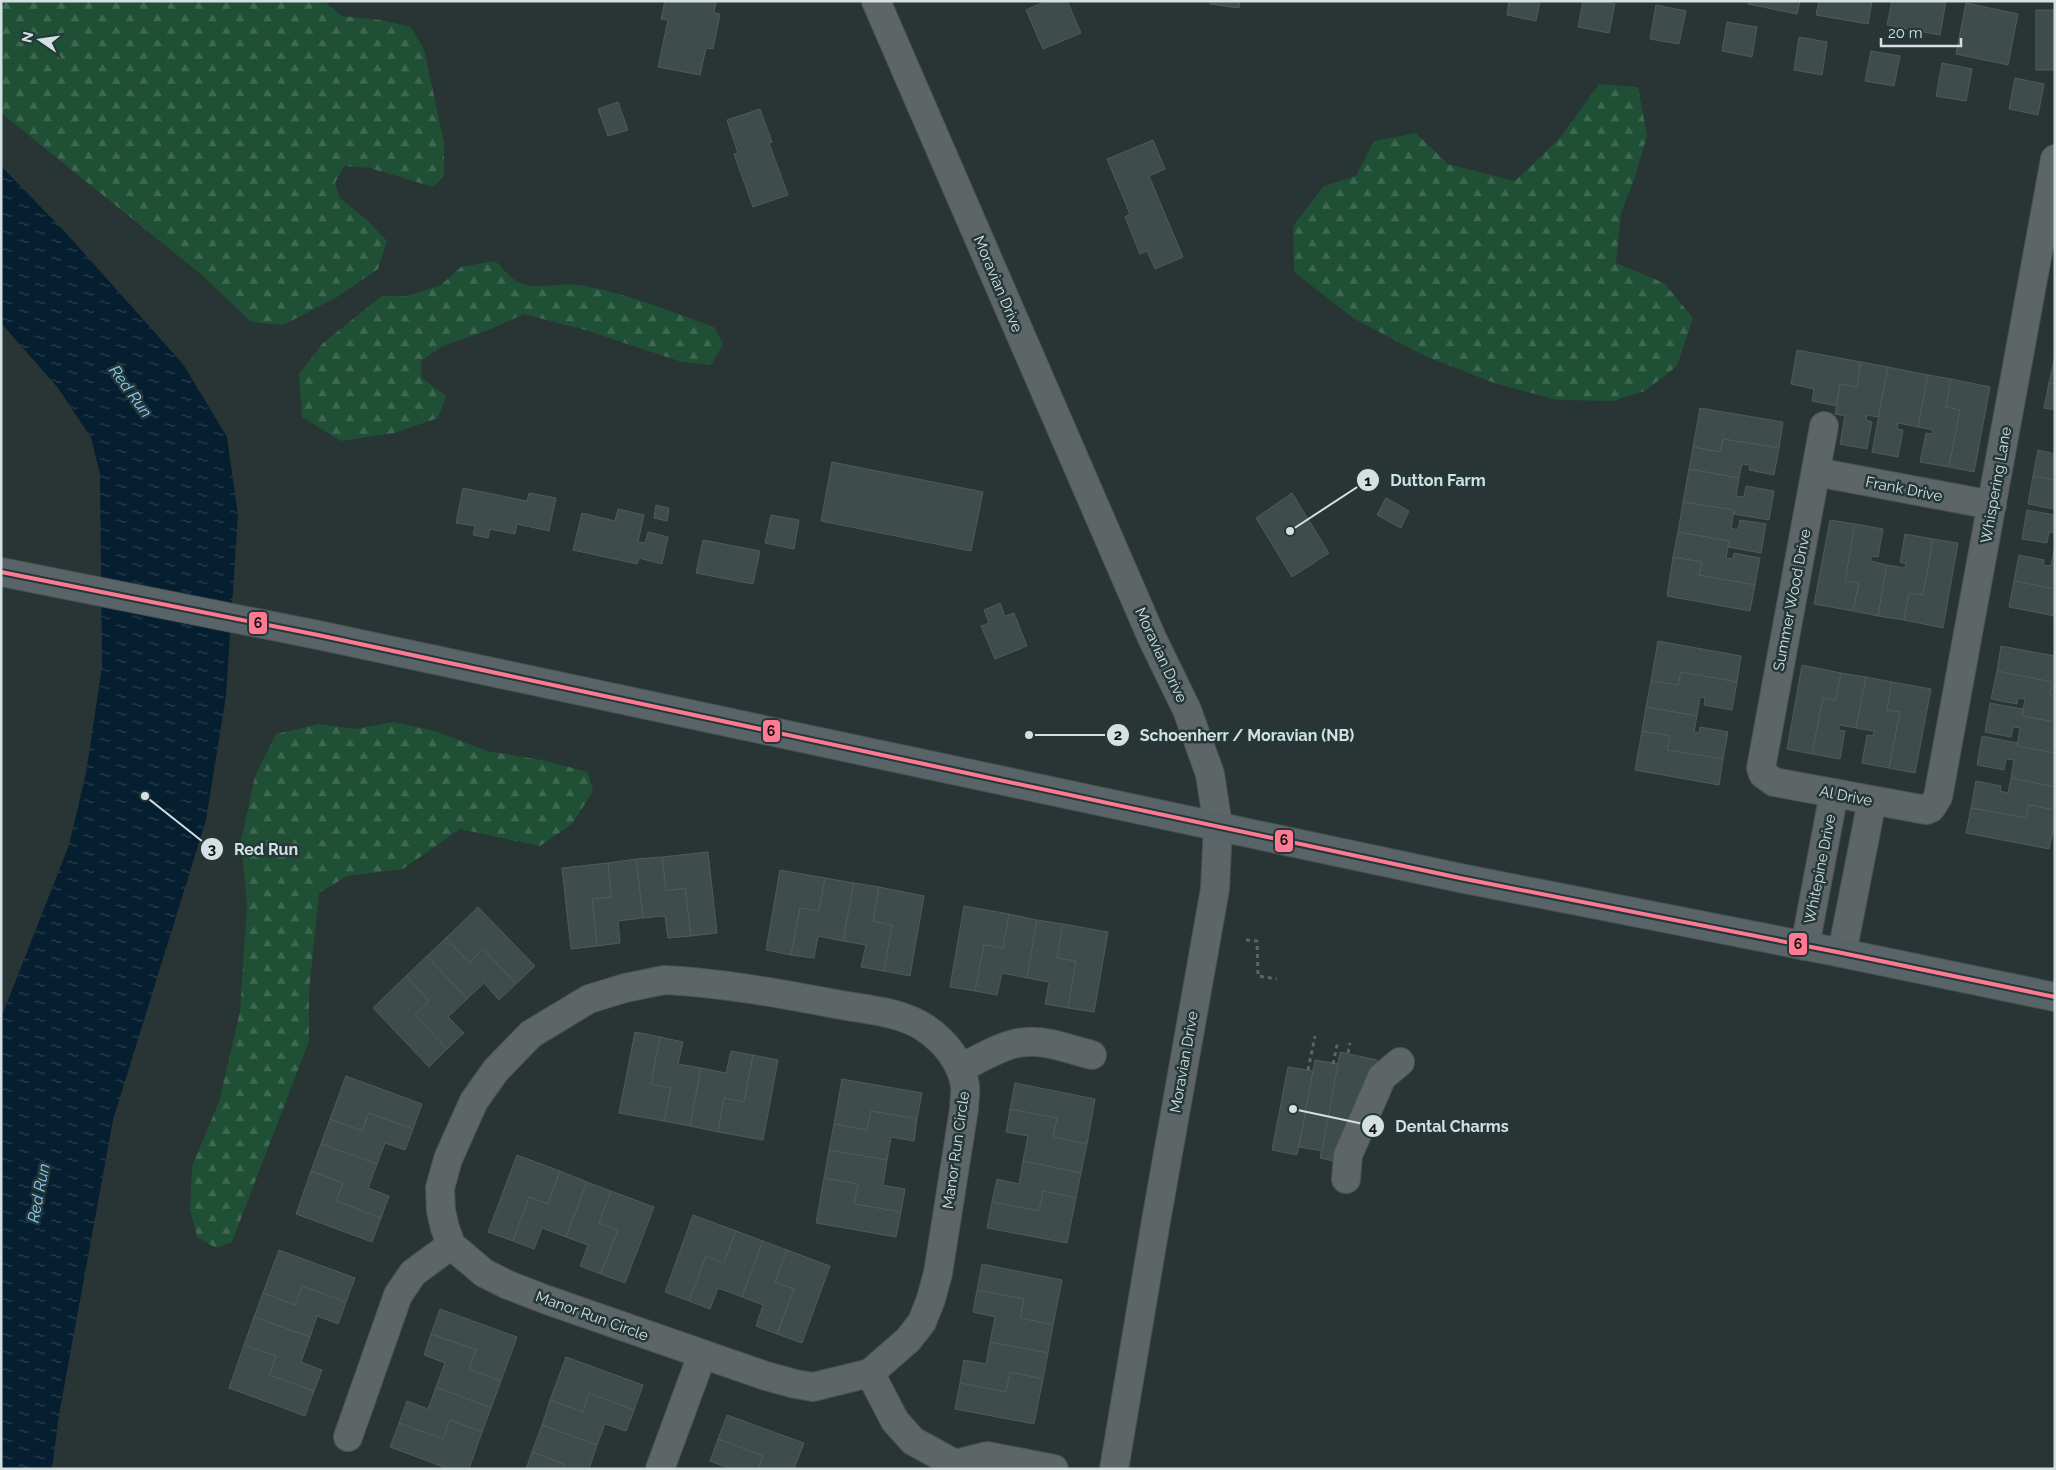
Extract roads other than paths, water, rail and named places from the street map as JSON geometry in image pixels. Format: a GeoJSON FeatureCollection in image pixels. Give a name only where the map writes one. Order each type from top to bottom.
{"type":"FeatureCollection","features":[{"type":"Feature","properties":{"kind":"main road"},"geometry":{"type":"LineString","coordinates":[[11,574],[318,635],[1460,878],[2055,997]]}},
{"type":"Feature","properties":{"kind":"street","name":"Moravian Drive"},"geometry":{"type":"LineString","coordinates":[[876,1],[1152,638],[1187,710],[1210,774],[1218,826],[1215,889],[1114,1469]]}},
{"type":"Feature","properties":{"kind":"street","name":"Whispering Lane"},"geometry":{"type":"LineString","coordinates":[[1931,808],[1938,797],[2052,186],[2055,159]]}},
{"type":"Feature","properties":{"kind":"street","name":"Summer Wood Drive"},"geometry":{"type":"LineString","coordinates":[[1764,774],[1762,760],[1824,426]]}},
{"type":"Feature","properties":{"kind":"street","name":"Frank Drive"},"geometry":{"type":"LineString","coordinates":[[1816,472],[1992,505]]}},
{"type":"Feature","properties":{"kind":"street","name":"Al Drive"},"geometry":{"type":"LineString","coordinates":[[1764,774],[1774,782],[1919,810],[1931,808]]}},
{"type":"Feature","properties":{"kind":"street","name":"Whitepine Drive"},"geometry":{"type":"LineString","coordinates":[[1805,946],[1834,793]]}},
{"type":"Feature","properties":{"kind":"street"},"geometry":{"type":"LineString","coordinates":[[1842,953],[1872,801]]}},
{"type":"Feature","properties":{"kind":"street","name":"Manor Run Circle"},"geometry":{"type":"LineString","coordinates":[[664,980],[700,982],[902,1016],[925,1028],[940,1040],[961,1068],[966,1088],[964,1109],[938,1273],[931,1299],[922,1322],[908,1340],[870,1373],[814,1387],[766,1376],[702,1355],[508,1284],[484,1273],[451,1245],[441,1211],[440,1188],[448,1159],[474,1101],[496,1070],[531,1034],[589,999],[625,988],[664,980]]}},
{"type":"Feature","properties":{"kind":"street"},"geometry":{"type":"LineString","coordinates":[[961,1068],[1014,1044],[1026,1042],[1037,1042],[1092,1055]]}},
{"type":"Feature","properties":{"kind":"street"},"geometry":{"type":"LineString","coordinates":[[1346,1179],[1348,1155],[1382,1077],[1400,1062]]}},
{"type":"Feature","properties":{"kind":"street"},"geometry":{"type":"LineString","coordinates":[[348,1437],[398,1295],[413,1273],[451,1245]]}},
{"type":"Feature","properties":{"kind":"street"},"geometry":{"type":"LineString","coordinates":[[660,1469],[702,1355]]}},
{"type":"Feature","properties":{"kind":"street"},"geometry":{"type":"LineString","coordinates":[[870,1373],[896,1421],[913,1441],[958,1466],[985,1462],[1054,1469]]}},
{"type":"Feature","properties":{"kind":"water","name":"Red Run"},"geometry":{"type":"Polygon","coordinates":[[[1,166],[67,234],[183,364],[227,437],[238,515],[226,696],[206,820],[113,1120],[59,1415],[52,1469],[1,1469],[1,1018],[69,845],[86,773],[102,667],[100,474],[91,438],[58,388],[1,323],[1,166]]]}},
{"type":"Feature","properties":{"kind":"place","name":"Dutton Farm"},"geometry":{"type":"Point","coordinates":[1290,531]}},
{"type":"Feature","properties":{"kind":"place","name":"Schoenherr / Moravian (NB)"},"geometry":{"type":"Point","coordinates":[1029,735]}},
{"type":"Feature","properties":{"kind":"place","name":"Red Run"},"geometry":{"type":"Point","coordinates":[145,796]}},
{"type":"Feature","properties":{"kind":"place","name":"Dental Charms"},"geometry":{"type":"Point","coordinates":[1293,1109]}}]}
